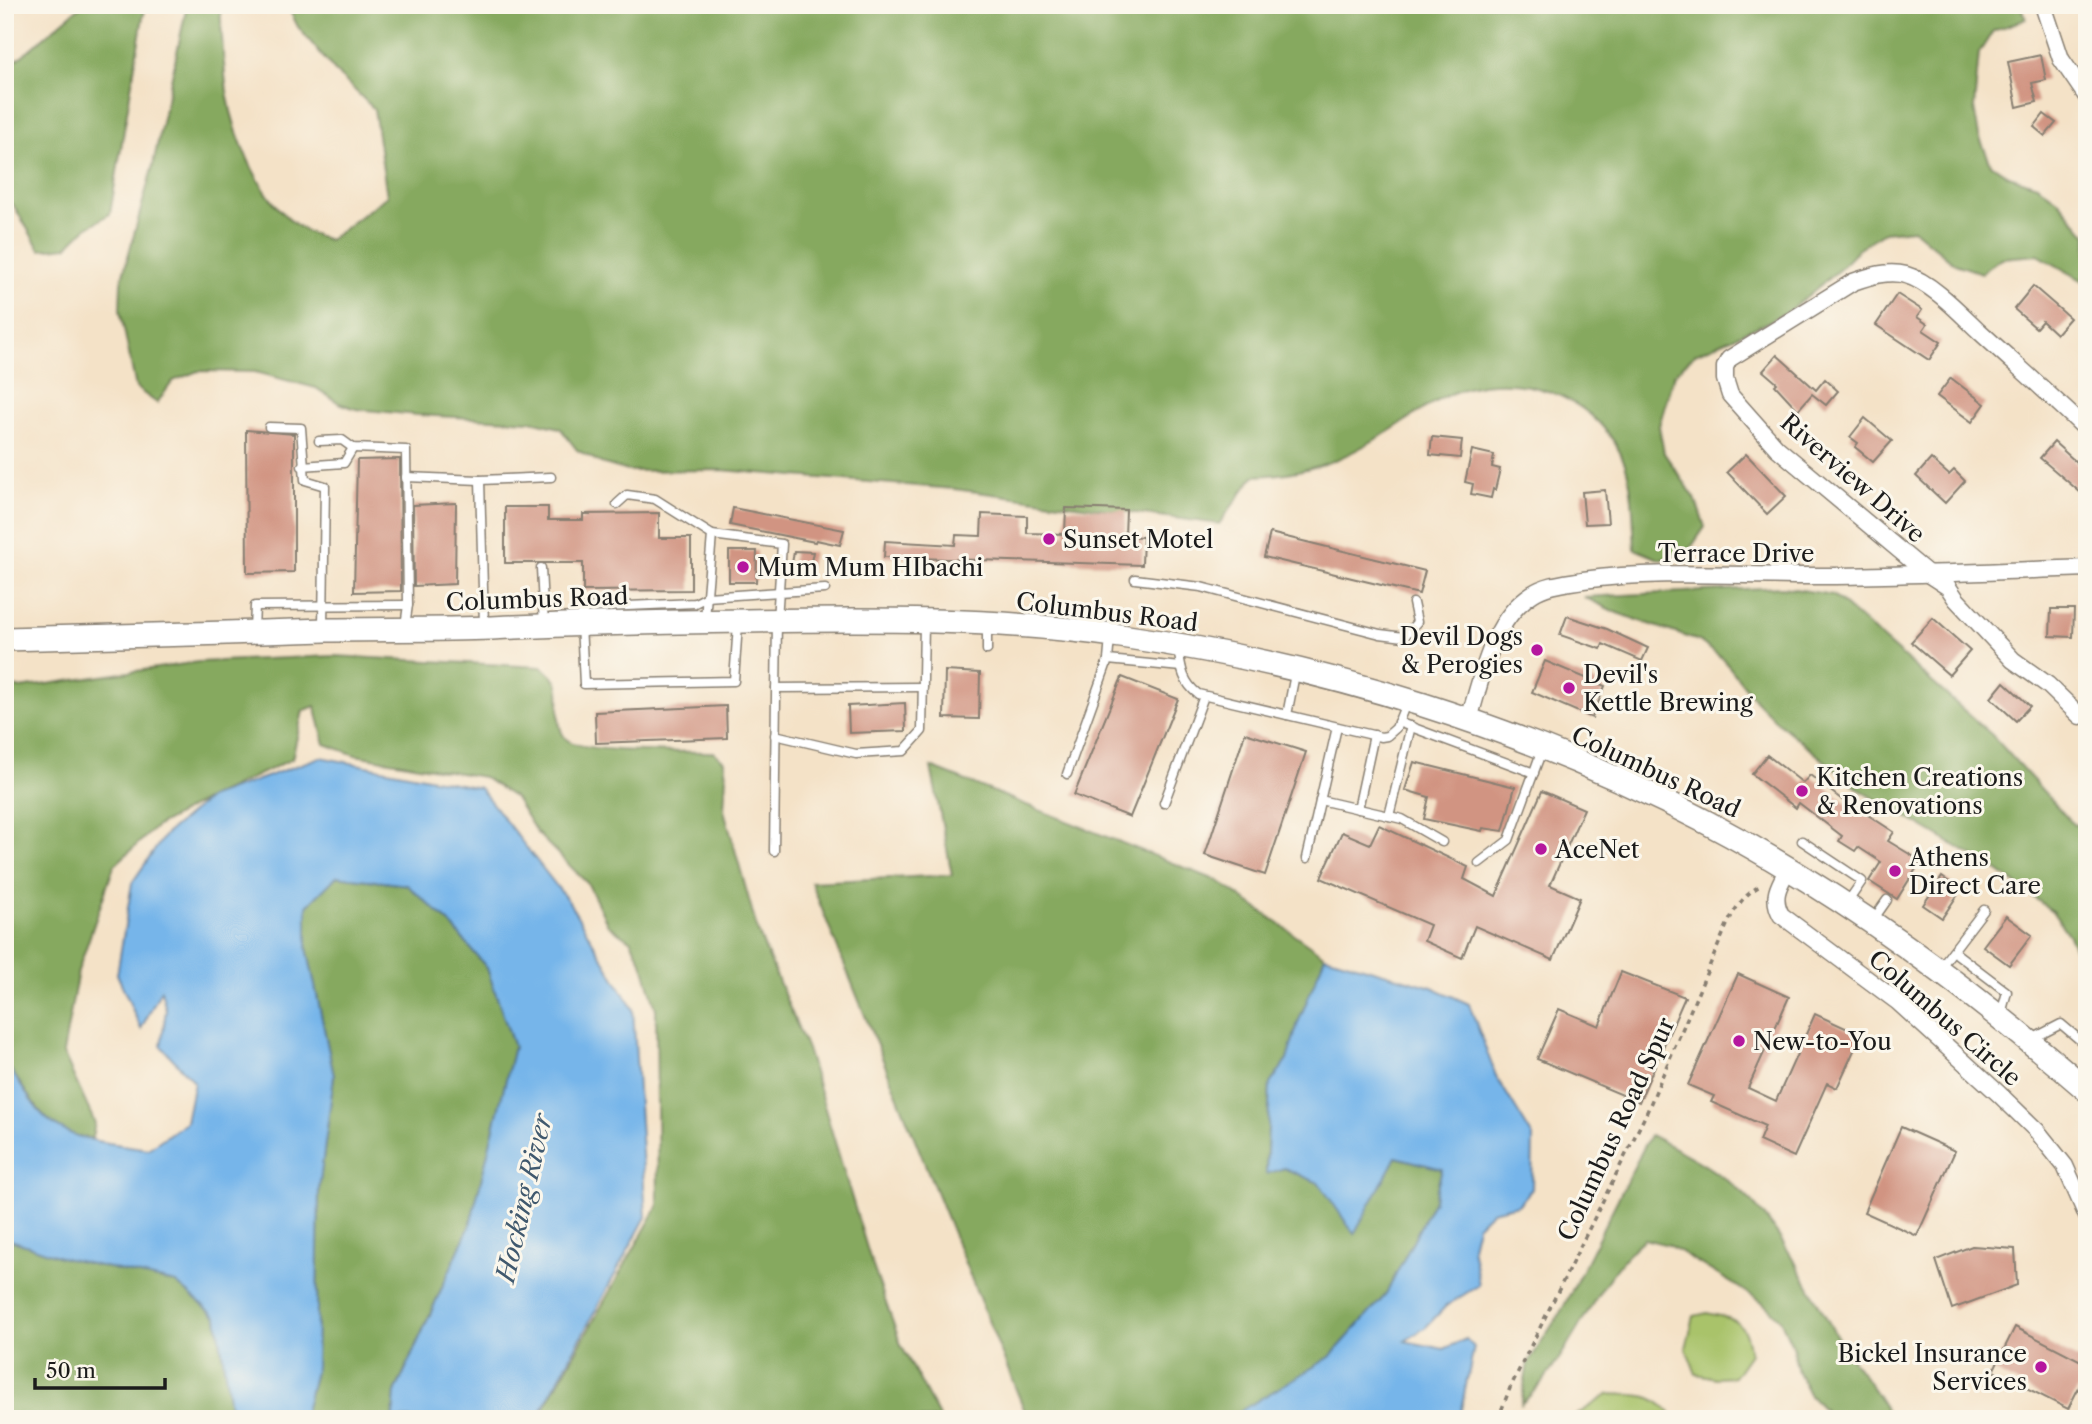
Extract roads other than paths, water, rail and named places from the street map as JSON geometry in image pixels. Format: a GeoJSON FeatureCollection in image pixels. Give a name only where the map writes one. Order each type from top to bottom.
{"type":"FeatureCollection","features":[{"type":"Feature","properties":{"kind":"main road","name":"Columbus Road"},"geometry":{"type":"LineString","coordinates":[[5,639],[777,620],[924,621],[987,623],[1110,635],[1180,656],[1296,670],[1469,719],[1635,787],[1711,825],[1871,922],[2000,1017],[2087,1090]]}},
{"type":"Feature","properties":{"kind":"street"},"geometry":{"type":"LineString","coordinates":[[2043,5],[2061,59],[2087,97]]}},
{"type":"Feature","properties":{"kind":"street","name":"Riverview Drive"},"geometry":{"type":"LineString","coordinates":[[2080,716],[2048,685],[2013,660],[1948,587],[1928,574],[1777,447],[1730,395],[1725,379],[1725,367],[1729,359],[1853,282],[1872,275],[1908,275],[1935,292],[2087,430]]}},
{"type":"Feature","properties":{"kind":"street","name":"Terrace Drive"},"geometry":{"type":"LineString","coordinates":[[1469,719],[1488,660],[1507,619],[1519,603],[1535,592],[1558,584],[1604,577],[1671,574],[1825,576],[2087,568]]}},
{"type":"Feature","properties":{"kind":"street","name":"Columbus Circle"},"geometry":{"type":"LineString","coordinates":[[1781,865],[1776,906],[1781,915],[1898,1002],[2037,1131],[2065,1166],[2087,1216]]}},
{"type":"Feature","properties":{"kind":"lane"},"geometry":{"type":"LineString","coordinates":[[269,427],[301,428],[305,480],[325,486],[323,630]]}},
{"type":"Feature","properties":{"kind":"lane"},"geometry":{"type":"LineString","coordinates":[[319,441],[342,440],[353,448],[406,450],[408,605],[405,629]]}},
{"type":"Feature","properties":{"kind":"lane"},"geometry":{"type":"LineString","coordinates":[[302,466],[344,463],[353,448]]}},
{"type":"Feature","properties":{"kind":"lane"},"geometry":{"type":"LineString","coordinates":[[406,477],[480,480],[551,477]]}},
{"type":"Feature","properties":{"kind":"lane"},"geometry":{"type":"LineString","coordinates":[[480,480],[484,628]]}},
{"type":"Feature","properties":{"kind":"lane"},"geometry":{"type":"LineString","coordinates":[[617,504],[626,495],[655,499],[712,535],[782,544],[777,620],[774,850]]}},
{"type":"Feature","properties":{"kind":"lane"},"geometry":{"type":"LineString","coordinates":[[705,622],[712,535]]}},
{"type":"Feature","properties":{"kind":"lane"},"geometry":{"type":"LineString","coordinates":[[541,568],[544,625]]}},
{"type":"Feature","properties":{"kind":"lane"},"geometry":{"type":"LineString","coordinates":[[1135,579],[1201,587],[1380,634],[1404,637],[1417,622],[1413,603]]}},
{"type":"Feature","properties":{"kind":"lane"},"geometry":{"type":"LineString","coordinates":[[738,621],[734,681],[584,684],[581,624],[583,608],[695,603],[707,597],[825,589]]}},
{"type":"Feature","properties":{"kind":"lane"},"geometry":{"type":"LineString","coordinates":[[254,632],[255,606],[408,605]]}},
{"type":"Feature","properties":{"kind":"lane"},"geometry":{"type":"LineString","coordinates":[[775,735],[856,754],[904,751],[922,731],[924,621]]}},
{"type":"Feature","properties":{"kind":"lane"},"geometry":{"type":"LineString","coordinates":[[987,623],[987,650]]}},
{"type":"Feature","properties":{"kind":"lane"},"geometry":{"type":"LineString","coordinates":[[1067,774],[1108,660],[1110,635]]}},
{"type":"Feature","properties":{"kind":"lane"},"geometry":{"type":"LineString","coordinates":[[1108,660],[1180,656],[1183,677],[1189,687],[1198,694],[1374,735],[1387,736],[1398,722],[1408,701]]}},
{"type":"Feature","properties":{"kind":"lane"},"geometry":{"type":"LineString","coordinates":[[1287,715],[1296,670]]}},
{"type":"Feature","properties":{"kind":"lane"},"geometry":{"type":"LineString","coordinates":[[776,688],[923,687]]}},
{"type":"Feature","properties":{"kind":"lane"},"geometry":{"type":"LineString","coordinates":[[1164,803],[1204,696]]}},
{"type":"Feature","properties":{"kind":"lane"},"geometry":{"type":"LineString","coordinates":[[1398,722],[1534,773]]}},
{"type":"Feature","properties":{"kind":"lane"},"geometry":{"type":"LineString","coordinates":[[1389,816],[1411,726]]}},
{"type":"Feature","properties":{"kind":"lane"},"geometry":{"type":"LineString","coordinates":[[1307,858],[1337,727]]}},
{"type":"Feature","properties":{"kind":"lane"},"geometry":{"type":"LineString","coordinates":[[1359,808],[1374,735]]}},
{"type":"Feature","properties":{"kind":"lane"},"geometry":{"type":"LineString","coordinates":[[1479,863],[1509,840],[1543,748]]}},
{"type":"Feature","properties":{"kind":"lane"},"geometry":{"type":"LineString","coordinates":[[1320,800],[1402,819],[1442,842]]}},
{"type":"Feature","properties":{"kind":"lane"},"geometry":{"type":"LineString","coordinates":[[1802,841],[1862,881],[1846,905]]}},
{"type":"Feature","properties":{"kind":"lane"},"geometry":{"type":"LineString","coordinates":[[1871,922],[1887,900]]}},
{"type":"Feature","properties":{"kind":"lane"},"geometry":{"type":"LineString","coordinates":[[1939,970],[1984,910]]}},
{"type":"Feature","properties":{"kind":"lane"},"geometry":{"type":"LineString","coordinates":[[1953,951],[2007,992],[2000,1017]]}},
{"type":"Feature","properties":{"kind":"lane"},"geometry":{"type":"LineString","coordinates":[[2029,1040],[2061,1024],[2087,1046]]}},
{"type":"Feature","properties":{"kind":"water","name":"Hocking River"},"geometry":{"type":"Polygon","coordinates":[[[320,757],[480,788],[569,902],[633,1009],[646,1217],[537,1419],[393,1419],[395,1393],[470,1225],[514,1047],[487,968],[449,922],[407,885],[337,876],[307,906],[307,948],[334,1076],[319,1189],[316,1367],[303,1419],[228,1419],[230,1406],[217,1317],[176,1283],[60,1257],[5,1238],[5,1062],[39,1111],[50,1122],[75,1135],[148,1149],[186,1122],[194,1082],[161,1046],[166,1010],[161,990],[141,1029],[117,974],[132,883],[165,835],[209,798],[320,757]]]}},
{"type":"Feature","properties":{"kind":"water"},"geometry":{"type":"Polygon","coordinates":[[[1325,956],[1432,987],[1469,1004],[1496,1076],[1533,1137],[1532,1189],[1518,1205],[1492,1211],[1477,1226],[1472,1247],[1479,1285],[1446,1306],[1426,1327],[1405,1341],[1444,1349],[1466,1339],[1474,1347],[1459,1419],[1227,1419],[1330,1357],[1385,1296],[1434,1200],[1442,1169],[1396,1157],[1354,1234],[1319,1183],[1284,1168],[1266,1174],[1270,1084],[1287,1060],[1298,1023],[1325,956]]]}},
{"type":"Feature","properties":{"kind":"place","name":"Sunset Motel"},"geometry":{"type":"Point","coordinates":[1049,539]}},
{"type":"Feature","properties":{"kind":"place","name":"Mum Mum HIbachi"},"geometry":{"type":"Point","coordinates":[743,567]}},
{"type":"Feature","properties":{"kind":"place","name":"Devil Dogs & Perogies"},"geometry":{"type":"Point","coordinates":[1537,650]}},
{"type":"Feature","properties":{"kind":"place","name":"Devil's Kettle Brewing"},"geometry":{"type":"Point","coordinates":[1569,688]}},
{"type":"Feature","properties":{"kind":"place","name":"Kitchen Creations & Renovations"},"geometry":{"type":"Point","coordinates":[1802,791]}},
{"type":"Feature","properties":{"kind":"place","name":"AceNet"},"geometry":{"type":"Point","coordinates":[1541,849]}},
{"type":"Feature","properties":{"kind":"place","name":"Athens Direct Care"},"geometry":{"type":"Point","coordinates":[1895,871]}},
{"type":"Feature","properties":{"kind":"place","name":"New-to-You"},"geometry":{"type":"Point","coordinates":[1739,1041]}},
{"type":"Feature","properties":{"kind":"place","name":"Bickel Insurance Services"},"geometry":{"type":"Point","coordinates":[2041,1367]}}]}
